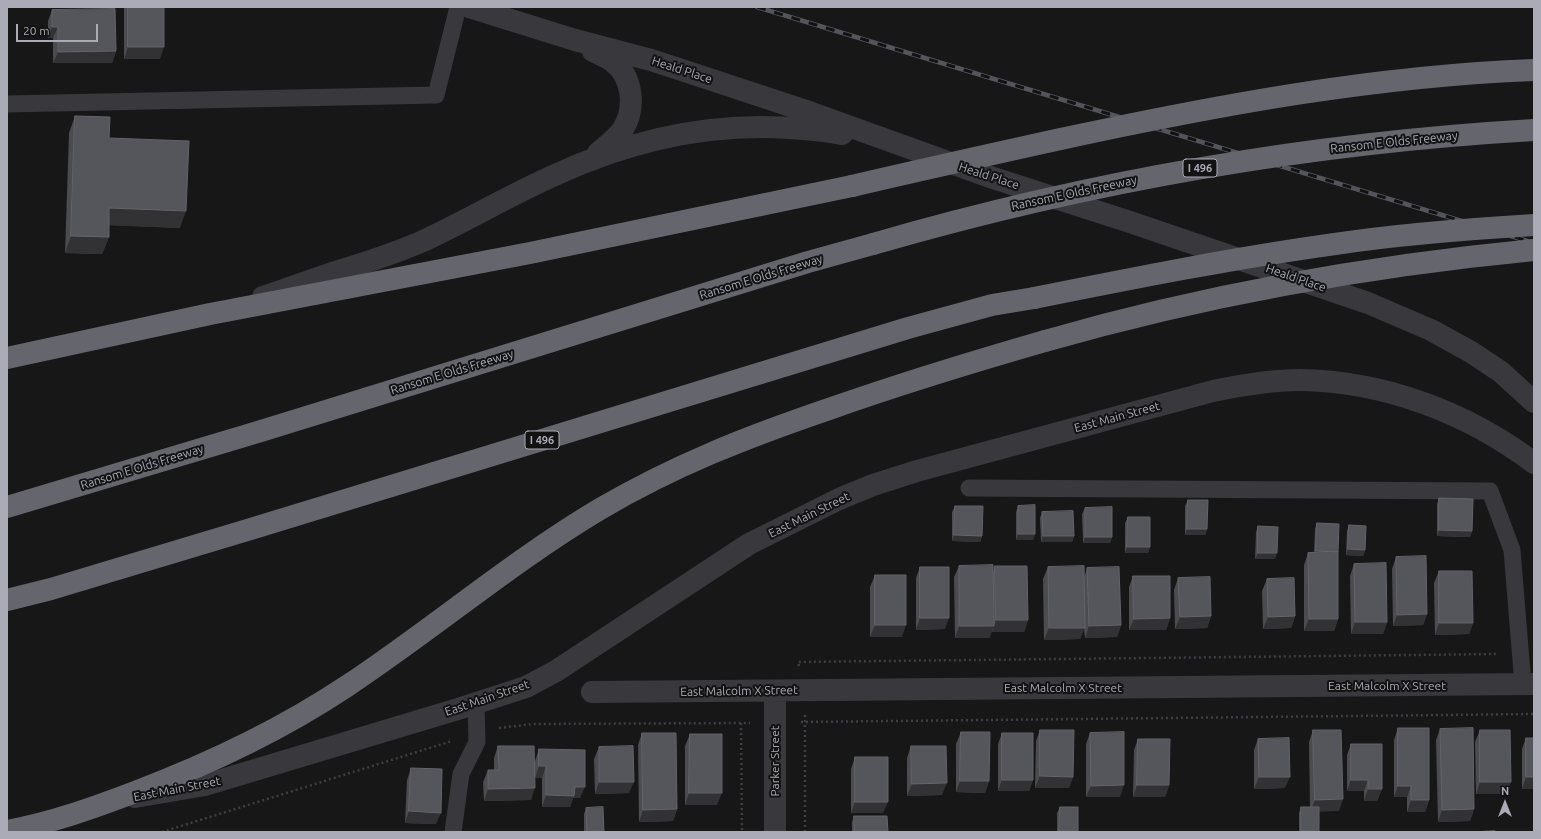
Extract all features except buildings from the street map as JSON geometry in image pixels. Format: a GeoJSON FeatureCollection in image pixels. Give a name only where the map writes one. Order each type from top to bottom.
{"type":"FeatureCollection","features":[{"type":"Feature","properties":{"kind":"highway"},"geometry":{"type":"LineString","coordinates":[[7,358],[210,314],[537,251],[852,186],[924,168],[1260,99],[1325,89],[1372,84],[1469,74],[1534,70]]}},
{"type":"Feature","properties":{"kind":"highway","name":"Ransom E Olds Freeway"},"geometry":{"type":"LineString","coordinates":[[7,507],[873,244],[996,211],[1174,172],[1271,157],[1357,145],[1534,130]]}},
{"type":"Feature","properties":{"kind":"highway","name":"I 496"},"geometry":{"type":"LineString","coordinates":[[7,600],[51,589],[908,328],[992,305],[1302,248],[1436,232],[1534,225]]}},
{"type":"Feature","properties":{"kind":"highway"},"geometry":{"type":"LineString","coordinates":[[7,831],[50,821],[110,802],[193,769],[246,744],[311,708],[365,674],[541,546],[612,502],[678,467],[741,440],[913,381],[1045,340],[1145,314],[1289,283],[1401,265],[1534,250]]}},
{"type":"Feature","properties":{"kind":"street","name":"Heald Place"},"geometry":{"type":"LineString","coordinates":[[469,7],[574,40],[651,60],[812,113],[900,146],[987,176],[1127,221],[1368,303],[1431,330],[1485,362],[1515,384],[1534,402]]}},
{"type":"Feature","properties":{"kind":"street"},"geometry":{"type":"LineString","coordinates":[[574,40],[612,61],[624,74],[631,95],[629,114],[624,128],[590,160]]}},
{"type":"Feature","properties":{"kind":"street"},"geometry":{"type":"LineString","coordinates":[[210,314],[396,252],[455,225],[553,176],[590,160],[668,136],[745,127],[783,127],[823,131],[900,146]]}},
{"type":"Feature","properties":{"kind":"street","name":"East Main Street"},"geometry":{"type":"LineString","coordinates":[[110,802],[205,785],[526,687],[556,671],[749,544],[839,499],[873,485],[917,471],[1213,391],[1244,385],[1299,380],[1326,381],[1388,392],[1414,399],[1476,426],[1499,439],[1534,463]]}},
{"type":"Feature","properties":{"kind":"street","name":"East Malcolm X Street"},"geometry":{"type":"LineString","coordinates":[[592,692],[1528,685]]}},
{"type":"Feature","properties":{"kind":"street","name":"Parker Street"},"geometry":{"type":"LineString","coordinates":[[775,691],[775,832]]}},
{"type":"Feature","properties":{"kind":"lane"},"geometry":{"type":"LineString","coordinates":[[7,104],[436,94],[458,7]]}},
{"type":"Feature","properties":{"kind":"lane"},"geometry":{"type":"LineString","coordinates":[[969,488],[1490,491],[1512,550],[1528,685]]}},
{"type":"Feature","properties":{"kind":"lane"},"geometry":{"type":"LineString","coordinates":[[453,832],[461,774],[477,742],[476,703]]}},
{"type":"Feature","properties":{"kind":"path"},"geometry":{"type":"LineString","coordinates":[[162,832],[490,728],[533,724],[1534,714]]}},
{"type":"Feature","properties":{"kind":"path"},"geometry":{"type":"LineString","coordinates":[[742,723],[742,832]]}},
{"type":"Feature","properties":{"kind":"railway"},"geometry":{"type":"LineString","coordinates":[[757,7],[1534,243]]}}]}
